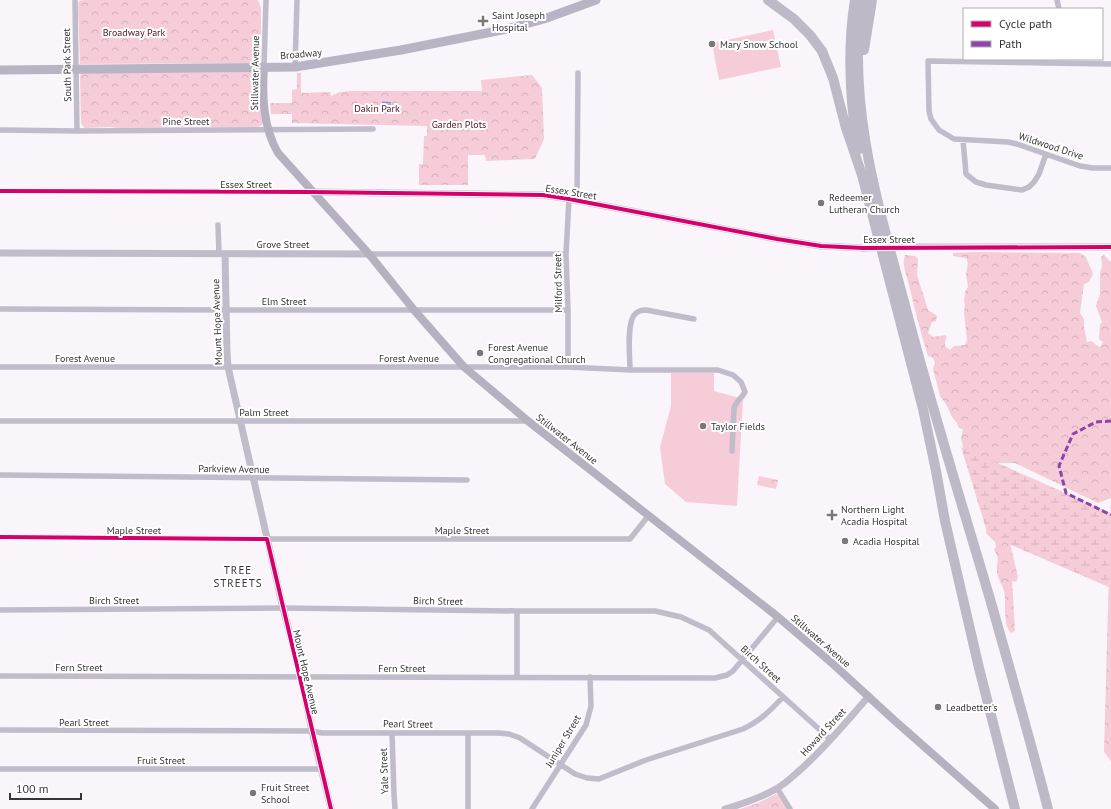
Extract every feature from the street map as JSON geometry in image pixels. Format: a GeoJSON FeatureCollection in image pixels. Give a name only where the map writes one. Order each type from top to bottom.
{"type":"FeatureCollection","features":[{"type":"Feature","properties":{"kind":"highway"},"geometry":{"type":"LineString","coordinates":[[768,0],[801,24],[822,51],[831,72],[846,128],[862,175],[923,409],[947,528],[979,668],[1015,809]]}},
{"type":"Feature","properties":{"kind":"highway"},"geometry":{"type":"LineString","coordinates":[[855,0],[852,30],[851,81],[856,135],[862,175]]}},
{"type":"Feature","properties":{"kind":"highway"},"geometry":{"type":"LineString","coordinates":[[862,0],[858,41],[859,85],[861,118],[869,165],[922,370],[990,598],[1048,809]]}},
{"type":"Feature","properties":{"kind":"highway"},"geometry":{"type":"LineString","coordinates":[[859,85],[863,73],[866,32],[872,0]]}},
{"type":"Feature","properties":{"kind":"main road","name":"Broadway"},"geometry":{"type":"LineString","coordinates":[[0,70],[295,67],[401,50],[507,29],[544,19],[596,0]]}},
{"type":"Feature","properties":{"kind":"main road","name":"Stillwater Avenue"},"geometry":{"type":"LineString","coordinates":[[264,68],[264,112],[268,129],[278,152],[369,254],[414,310],[464,367],[528,421],[778,617],[995,809]]}},
{"type":"Feature","properties":{"kind":"street","name":"South Park Street"},"geometry":{"type":"LineString","coordinates":[[75,0],[77,131]]}},
{"type":"Feature","properties":{"kind":"street","name":"Stillwater Avenue"},"geometry":{"type":"LineString","coordinates":[[264,68],[266,0]]}},
{"type":"Feature","properties":{"kind":"street"},"geometry":{"type":"LineString","coordinates":[[295,67],[297,0]]}},
{"type":"Feature","properties":{"kind":"street","name":"Wildwood Drive"},"geometry":{"type":"LineString","coordinates":[[1058,61],[928,61],[929,111],[931,119],[939,130],[954,139],[1008,142],[1080,166],[1092,168],[1111,168]]}},
{"type":"Feature","properties":{"kind":"street"},"geometry":{"type":"LineString","coordinates":[[1058,61],[1111,64]]}},
{"type":"Feature","properties":{"kind":"street"},"geometry":{"type":"LineString","coordinates":[[577,200],[578,73]]}},
{"type":"Feature","properties":{"kind":"street","name":"Pine Street"},"geometry":{"type":"LineString","coordinates":[[0,130],[77,131],[373,128]]}},
{"type":"Feature","properties":{"kind":"street"},"geometry":{"type":"LineString","coordinates":[[962,140],[966,174],[976,182],[986,185],[1022,190],[1029,187],[1039,174],[1046,154]]}},
{"type":"Feature","properties":{"kind":"street","name":"Essex Street"},"geometry":{"type":"LineString","coordinates":[[0,191],[314,192],[543,195],[569,198],[777,240],[821,246],[863,248],[1111,248]]}},
{"type":"Feature","properties":{"kind":"street","name":"Milford Street"},"geometry":{"type":"LineString","coordinates":[[568,367],[566,254],[569,198]]}},
{"type":"Feature","properties":{"kind":"street"},"geometry":{"type":"LineString","coordinates":[[218,225],[222,254]]}},
{"type":"Feature","properties":{"kind":"street","name":"Grove Street"},"geometry":{"type":"LineString","coordinates":[[0,254],[566,254]]}},
{"type":"Feature","properties":{"kind":"street","name":"Mount Hope Avenue"},"geometry":{"type":"LineString","coordinates":[[222,254],[228,367],[331,809]]}},
{"type":"Feature","properties":{"kind":"street","name":"Elm Street"},"geometry":{"type":"LineString","coordinates":[[0,309],[568,310]]}},
{"type":"Feature","properties":{"kind":"street"},"geometry":{"type":"LineString","coordinates":[[630,370],[630,323],[633,315],[639,311],[646,310],[694,319]]}},
{"type":"Feature","properties":{"kind":"street","name":"Forest Avenue"},"geometry":{"type":"LineString","coordinates":[[0,367],[568,367],[630,370],[718,370],[733,375],[741,382],[745,392],[743,397],[736,402],[734,408],[732,451]]}},
{"type":"Feature","properties":{"kind":"street","name":"Palm Street"},"geometry":{"type":"LineString","coordinates":[[0,421],[528,421]]}},
{"type":"Feature","properties":{"kind":"street","name":"Parkview Avenue"},"geometry":{"type":"LineString","coordinates":[[0,475],[467,480]]}},
{"type":"Feature","properties":{"kind":"street","name":"Maple Street"},"geometry":{"type":"LineString","coordinates":[[0,537],[630,539],[649,515]]}},
{"type":"Feature","properties":{"kind":"street","name":"Birch Street"},"geometry":{"type":"LineString","coordinates":[[0,610],[283,608],[658,612],[681,617],[708,630],[830,739]]}},
{"type":"Feature","properties":{"kind":"street"},"geometry":{"type":"LineString","coordinates":[[517,611],[517,677]]}},
{"type":"Feature","properties":{"kind":"street","name":"Fern Street"},"geometry":{"type":"LineString","coordinates":[[0,676],[715,678],[727,675],[733,670],[778,617]]}},
{"type":"Feature","properties":{"kind":"street","name":"Juniper Street"},"geometry":{"type":"LineString","coordinates":[[532,809],[586,725],[591,706],[590,677]]}},
{"type":"Feature","properties":{"kind":"street","name":"Howard Street"},"geometry":{"type":"LineString","coordinates":[[725,809],[751,801],[777,788],[816,756],[869,696]]}},
{"type":"Feature","properties":{"kind":"street","name":"Pearl Street"},"geometry":{"type":"LineString","coordinates":[[0,730],[499,733],[510,734],[520,738],[536,747],[575,774],[587,778],[598,779],[646,760],[743,729],[767,714],[783,697]]}},
{"type":"Feature","properties":{"kind":"street","name":"Yale Street"},"geometry":{"type":"LineString","coordinates":[[392,733],[395,809]]}},
{"type":"Feature","properties":{"kind":"street"},"geometry":{"type":"LineString","coordinates":[[468,734],[468,809]]}},
{"type":"Feature","properties":{"kind":"street","name":"Fruit Street"},"geometry":{"type":"LineString","coordinates":[[0,769],[322,769]]}},
{"type":"Feature","properties":{"kind":"street"},"geometry":{"type":"LineString","coordinates":[[777,788],[790,809]]}},
{"type":"Feature","properties":{"kind":"green space","name":"Broadway Park"},"geometry":{"type":"Polygon","coordinates":[[[258,0],[261,8],[260,63],[80,64],[78,5],[79,1],[258,0]]]}},
{"type":"Feature","properties":{"kind":"green space"},"geometry":{"type":"Polygon","coordinates":[[[773,30],[781,67],[719,80],[712,43],[773,30]]]}},
{"type":"Feature","properties":{"kind":"green space"},"geometry":{"type":"Polygon","coordinates":[[[255,72],[260,79],[263,122],[262,125],[258,127],[84,128],[81,123],[81,73],[255,72]]]}},
{"type":"Feature","properties":{"kind":"green space"},"geometry":{"type":"Polygon","coordinates":[[[297,73],[301,73],[301,93],[330,92],[331,96],[340,92],[351,91],[482,91],[481,80],[532,75],[542,88],[544,139],[535,159],[486,161],[485,155],[468,155],[468,185],[419,185],[419,164],[423,164],[424,136],[427,136],[427,126],[292,123],[292,114],[271,114],[270,103],[292,103],[292,90],[297,89],[297,73]]]}},
{"type":"Feature","properties":{"kind":"green space"},"geometry":{"type":"Polygon","coordinates":[[[953,253],[1080,253],[1086,257],[1093,274],[1089,282],[1084,284],[1080,313],[1084,319],[1087,342],[1092,341],[1100,347],[1103,342],[1099,339],[1100,325],[1102,322],[1096,306],[1100,294],[1100,272],[1102,266],[1101,257],[1104,255],[1111,262],[1111,498],[1098,503],[1015,463],[999,463],[1008,535],[1018,577],[1016,582],[1012,581],[1015,631],[1011,633],[1008,629],[1006,619],[1004,591],[997,574],[998,558],[994,550],[996,546],[995,542],[986,533],[986,525],[982,509],[977,501],[979,479],[964,451],[961,438],[963,430],[958,427],[940,396],[933,369],[935,363],[933,358],[928,356],[905,272],[904,263],[905,255],[915,256],[918,259],[917,275],[928,310],[937,316],[936,321],[932,322],[928,333],[933,337],[945,335],[947,337],[945,346],[950,350],[954,346],[965,345],[967,340],[964,301],[965,292],[968,287],[966,274],[968,263],[966,258],[953,256],[953,253]]]}},
{"type":"Feature","properties":{"kind":"green space","name":"Taylor Fields"},"geometry":{"type":"Polygon","coordinates":[[[671,373],[714,373],[714,391],[743,399],[737,506],[686,502],[665,484],[660,447],[671,406],[671,373]]]}},
{"type":"Feature","properties":{"kind":"green space"},"geometry":{"type":"Polygon","coordinates":[[[961,447],[1111,513],[1111,588],[988,535],[961,447]]]}},
{"type":"Feature","properties":{"kind":"green space"},"geometry":{"type":"Polygon","coordinates":[[[759,476],[778,480],[776,489],[757,485],[759,476]]]}},
{"type":"Feature","properties":{"kind":"green space"},"geometry":{"type":"Polygon","coordinates":[[[1111,498],[1111,761],[1104,752],[1111,498]]]}},
{"type":"Feature","properties":{"kind":"green space"},"geometry":{"type":"Polygon","coordinates":[[[776,794],[779,796],[787,809],[740,809],[758,803],[776,794]]]}},
{"type":"Feature","properties":{"kind":"water"},"geometry":{"type":"Polygon","coordinates":[[[382,101],[391,102],[391,114],[382,114],[382,101]]]}},
{"type":"Feature","properties":{"kind":"marked path"},"geometry":{"type":"LineString","coordinates":[[1111,421],[1096,422],[1073,434],[1059,466],[1066,493],[1111,515]]}},
{"type":"Feature","properties":{"kind":"cycle path"},"geometry":{"type":"LineString","coordinates":[[0,191],[309,192],[543,195],[821,246],[863,248],[1111,247]]}},
{"type":"Feature","properties":{"kind":"cycle path"},"geometry":{"type":"LineString","coordinates":[[0,537],[267,539],[331,809]]}},
{"type":"Feature","properties":{"kind":"place","name":"Saint Joseph Hospital"},"geometry":{"type":"Point","coordinates":[483,21]}},
{"type":"Feature","properties":{"kind":"place","name":"Mary Snow School"},"geometry":{"type":"Point","coordinates":[712,44]}},
{"type":"Feature","properties":{"kind":"place","name":"Redeemer Lutheran Church"},"geometry":{"type":"Point","coordinates":[821,203]}},
{"type":"Feature","properties":{"kind":"place","name":"Forest Avenue Congregational Church"},"geometry":{"type":"Point","coordinates":[480,353]}},
{"type":"Feature","properties":{"kind":"place","name":"Taylor Fields"},"geometry":{"type":"Point","coordinates":[703,426]}},
{"type":"Feature","properties":{"kind":"place","name":"Northern Light Acadia Hospital"},"geometry":{"type":"Point","coordinates":[832,515]}},
{"type":"Feature","properties":{"kind":"place","name":"Acadia Hospital"},"geometry":{"type":"Point","coordinates":[845,541]}},
{"type":"Feature","properties":{"kind":"place","name":"Leadbetter's"},"geometry":{"type":"Point","coordinates":[938,707]}},
{"type":"Feature","properties":{"kind":"place","name":"Fruit Street School"},"geometry":{"type":"Point","coordinates":[253,793]}},
{"type":"Feature","properties":{"kind":"district","name":"TREE STREETS"},"geometry":{"type":"Point","coordinates":[238,576]}},
{"type":"Feature","properties":{"kind":"park label","name":"Dakin Park"},"geometry":{"type":"Point","coordinates":[377,108]}},
{"type":"Feature","properties":{"kind":"park label","name":"Garden Plots"},"geometry":{"type":"Point","coordinates":[459,124]}}]}
